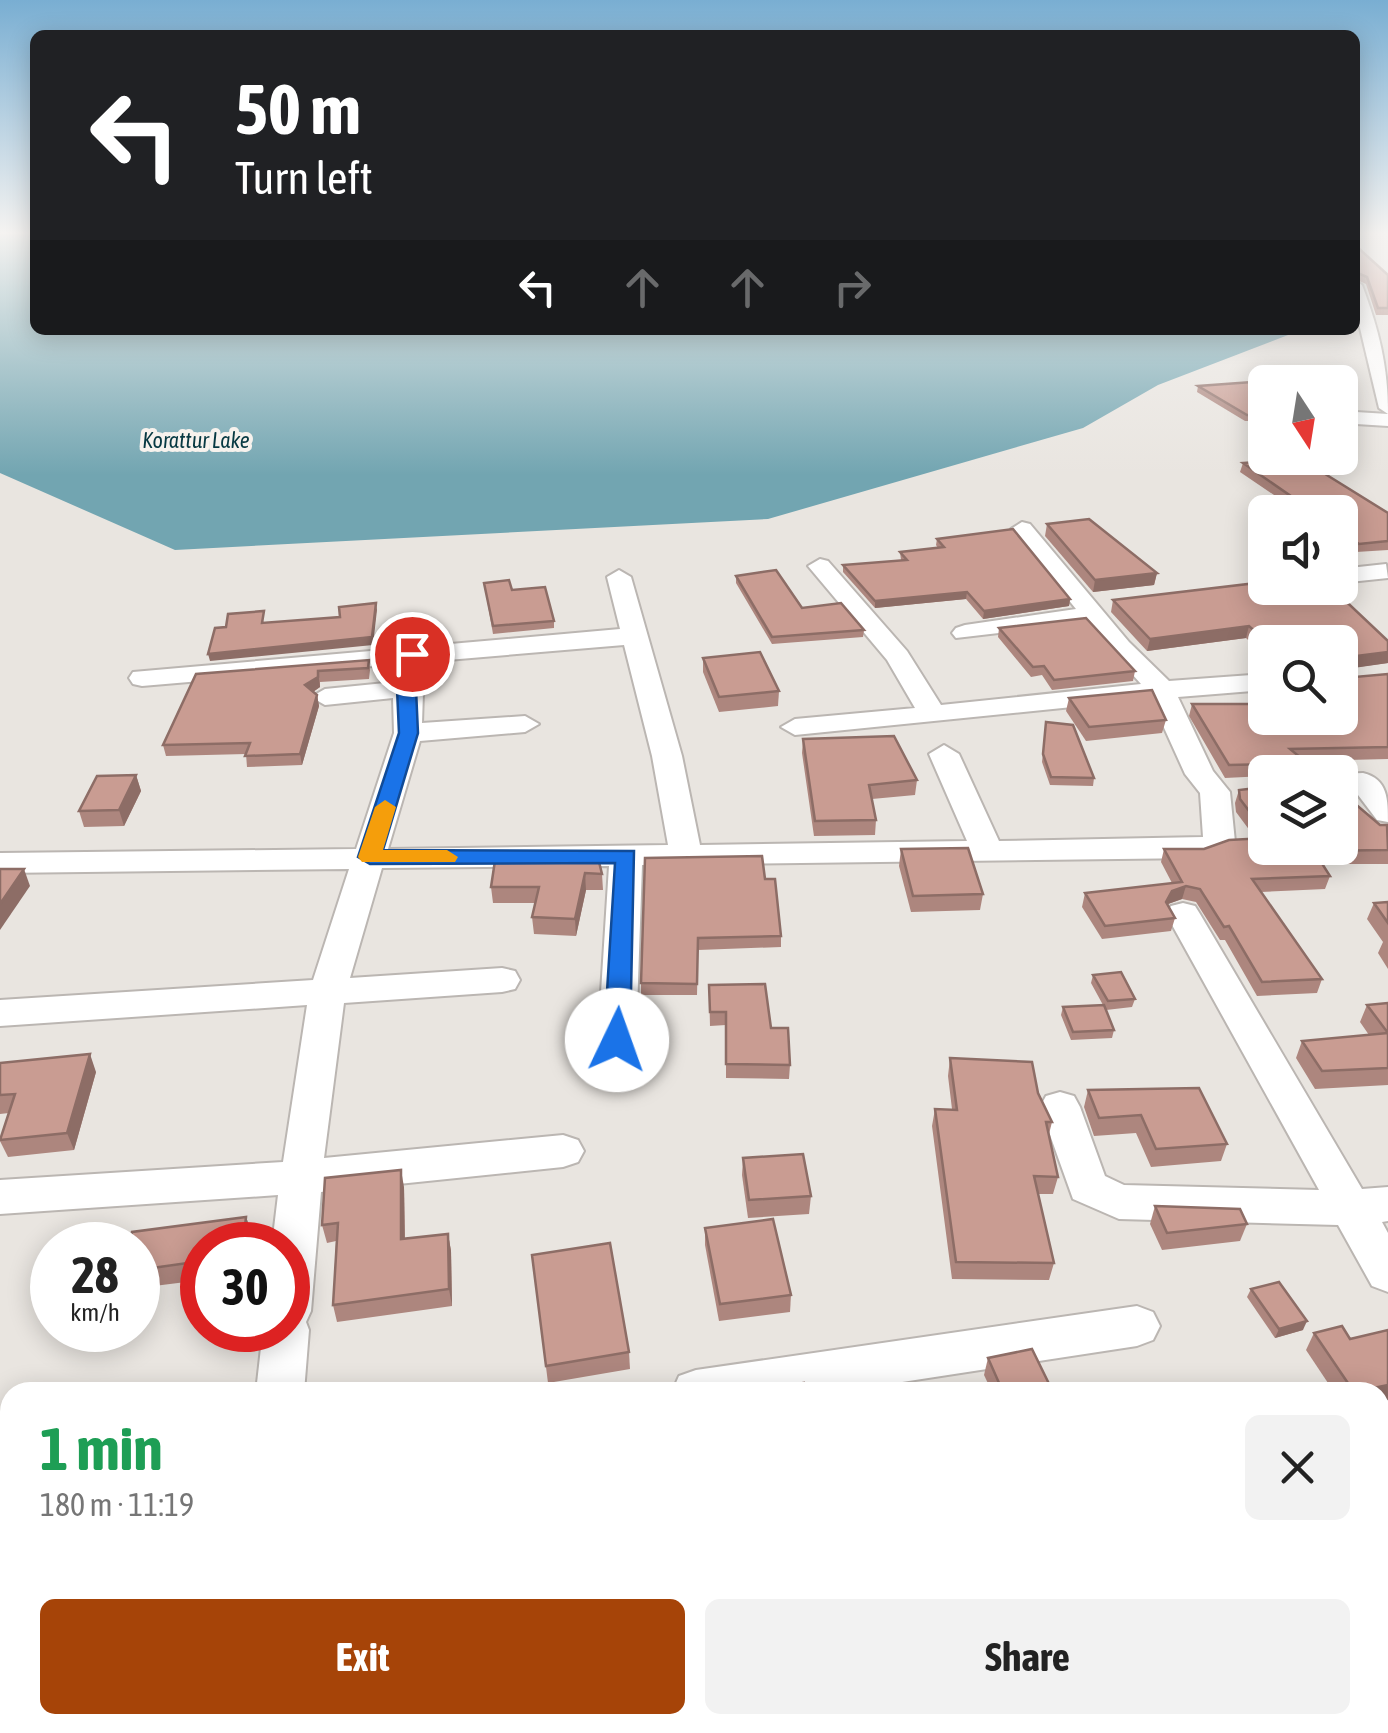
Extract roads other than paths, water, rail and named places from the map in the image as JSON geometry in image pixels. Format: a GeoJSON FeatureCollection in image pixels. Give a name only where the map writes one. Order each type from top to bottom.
{"type":"FeatureCollection","features":[{"type":"Feature","properties":{"kind":"street"},"geometry":{"type":"LineString","coordinates":[[1365,313],[1381,338],[1388,408]]}},
{"type":"Feature","properties":{"kind":"street"},"geometry":{"type":"LineString","coordinates":[[1358,418],[1388,420]]}},
{"type":"Feature","properties":{"kind":"street"},"geometry":{"type":"LineString","coordinates":[[0,863],[1200,848],[1219,842],[1216,792],[1200,774],[1161,688],[1022,529]]}},
{"type":"Feature","properties":{"kind":"street"},"geometry":{"type":"LineString","coordinates":[[820,566],[898,657],[934,716]]}},
{"type":"Feature","properties":{"kind":"street"},"geometry":{"type":"LineString","coordinates":[[1358,574],[1386,571]]}},
{"type":"Feature","properties":{"kind":"street"},"geometry":{"type":"LineString","coordinates":[[619,578],[667,756],[686,855]]}},
{"type":"Feature","properties":{"kind":"street"},"geometry":{"type":"LineString","coordinates":[[965,632],[1121,600]]}},
{"type":"Feature","properties":{"kind":"street"},"geometry":{"type":"LineString","coordinates":[[142,678],[634,636]]}},
{"type":"Feature","properties":{"kind":"street"},"geometry":{"type":"LineString","coordinates":[[296,1222],[328,990],[408,733],[407,689],[412,654]]}},
{"type":"Feature","properties":{"kind":"street"},"geometry":{"type":"LineString","coordinates":[[794,727],[934,716],[1161,688],[1248,683]]}},
{"type":"Feature","properties":{"kind":"street"},"geometry":{"type":"LineString","coordinates":[[325,696],[407,689]]}},
{"type":"Feature","properties":{"kind":"street"},"geometry":{"type":"LineString","coordinates":[[408,733],[525,724]]}},
{"type":"Feature","properties":{"kind":"street"},"geometry":{"type":"LineString","coordinates":[[944,754],[986,848]]}},
{"type":"Feature","properties":{"kind":"street"},"geometry":{"type":"LineString","coordinates":[[1358,782],[1363,782],[1388,813]]}},
{"type":"Feature","properties":{"kind":"street"},"geometry":{"type":"LineString","coordinates":[[1216,792],[1248,790]]}},
{"type":"Feature","properties":{"kind":"street"},"geometry":{"type":"LineString","coordinates":[[617,1040],[626,856]]}},
{"type":"Feature","properties":{"kind":"street"},"geometry":{"type":"LineString","coordinates":[[1183,914],[1368,1206],[1388,1273]]}},
{"type":"Feature","properties":{"kind":"street"},"geometry":{"type":"LineString","coordinates":[[0,1013],[502,980]]}},
{"type":"Feature","properties":{"kind":"street"},"geometry":{"type":"LineString","coordinates":[[1060,1107],[1088,1188],[1120,1202],[1368,1206]]}},
{"type":"Feature","properties":{"kind":"street"},"geometry":{"type":"LineString","coordinates":[[0,1197],[563,1152]]}},
{"type":"Feature","properties":{"kind":"street"},"geometry":{"type":"LineString","coordinates":[[763,1382],[1137,1326]]}},
{"type":"Feature","properties":{"kind":"street"},"geometry":{"type":"LineString","coordinates":[[281,1382],[284,1352]]}},
{"type":"Feature","properties":{"kind":"water","name":"Korattur Lake"},"geometry":{"type":"Polygon","coordinates":[[[0,313],[30,313],[30,335],[1288,335],[1158,385],[1083,428],[768,519],[175,550],[0,473],[0,313]]]}}]}
